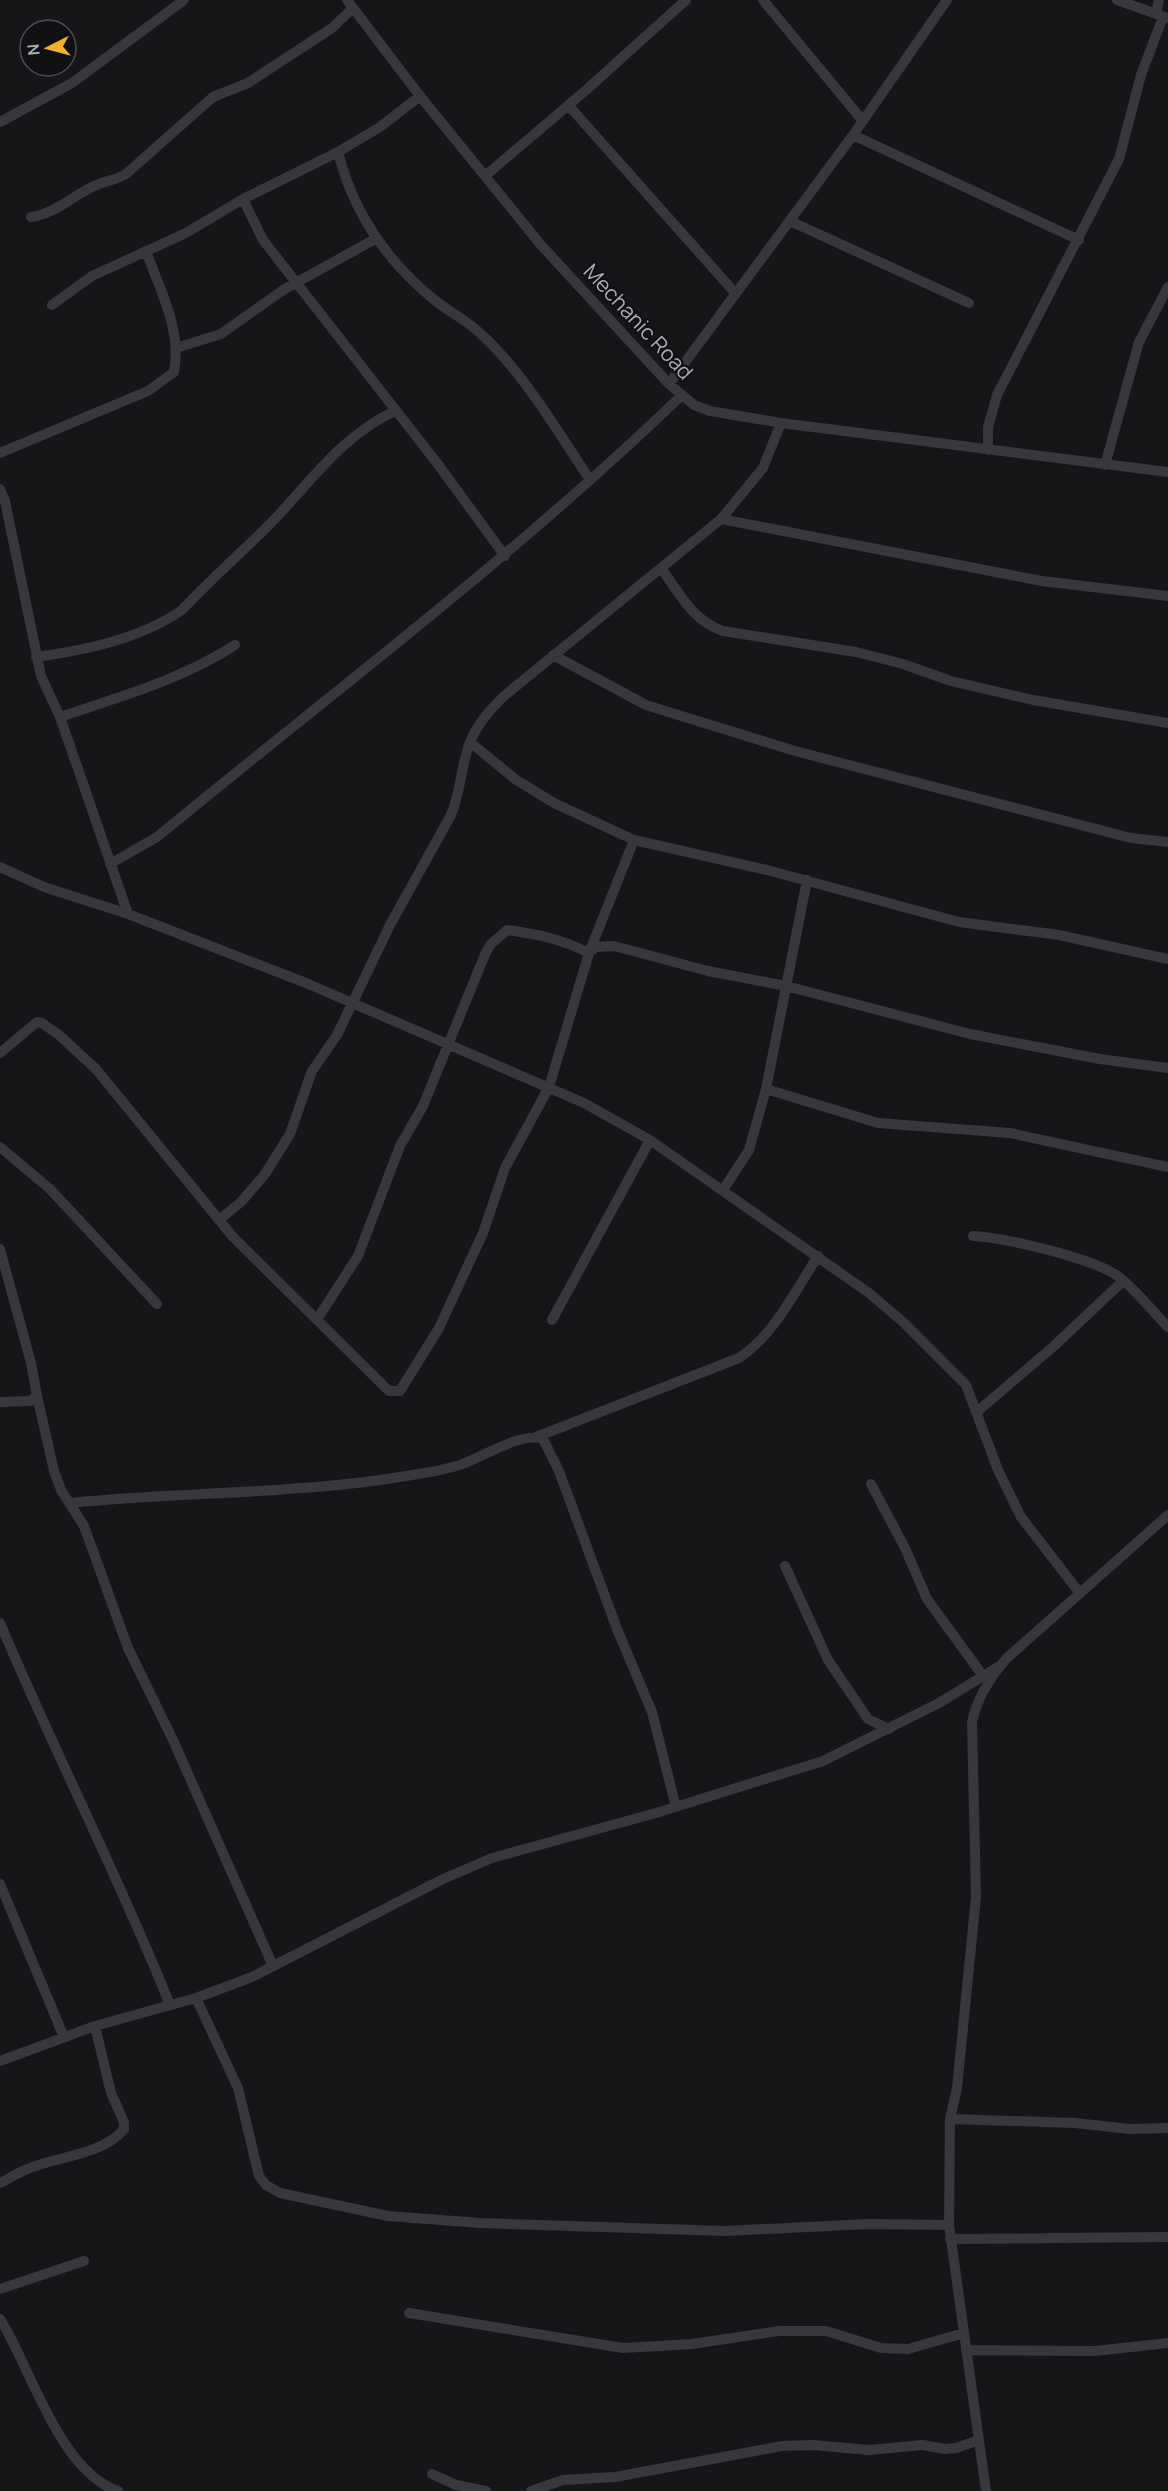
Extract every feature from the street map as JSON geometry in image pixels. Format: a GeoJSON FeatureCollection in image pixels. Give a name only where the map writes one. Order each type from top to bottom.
{"type":"FeatureCollection","features":[{"type":"Feature","properties":{"kind":"street"},"geometry":{"type":"LineString","coordinates":[[0,122],[72,83],[184,0]]}},
{"type":"Feature","properties":{"kind":"street"},"geometry":{"type":"LineString","coordinates":[[485,176],[569,106],[686,0]]}},
{"type":"Feature","properties":{"kind":"street"},"geometry":{"type":"LineString","coordinates":[[763,0],[863,121]]}},
{"type":"Feature","properties":{"kind":"street"},"geometry":{"type":"LineString","coordinates":[[669,384],[853,135],[947,0]]}},
{"type":"Feature","properties":{"kind":"street"},"geometry":{"type":"LineString","coordinates":[[1117,0],[1162,16]]}},
{"type":"Feature","properties":{"kind":"street"},"geometry":{"type":"LineString","coordinates":[[988,450],[988,427],[997,395],[1079,240],[1123,149],[1141,75],[1162,16],[1159,0]]}},
{"type":"Feature","properties":{"kind":"street"},"geometry":{"type":"LineString","coordinates":[[31,217],[68,204],[101,183],[113,182],[126,174],[213,97],[248,82],[332,28],[350,4]]}},
{"type":"Feature","properties":{"kind":"street","name":"Mechanic Road"},"geometry":{"type":"LineString","coordinates":[[350,4],[420,96],[541,245],[681,396],[710,411],[781,423],[1168,472]]}},
{"type":"Feature","properties":{"kind":"street"},"geometry":{"type":"LineString","coordinates":[[52,305],[92,276],[186,233],[243,200],[338,152],[380,127],[420,96]]}},
{"type":"Feature","properties":{"kind":"street"},"geometry":{"type":"LineString","coordinates":[[569,106],[736,294]]}},
{"type":"Feature","properties":{"kind":"street"},"geometry":{"type":"LineString","coordinates":[[853,135],[1079,240]]}},
{"type":"Feature","properties":{"kind":"street"},"geometry":{"type":"LineString","coordinates":[[338,152],[353,198],[377,238],[402,269],[435,301],[482,334],[515,373],[590,480]]}},
{"type":"Feature","properties":{"kind":"street"},"geometry":{"type":"LineString","coordinates":[[243,200],[262,240],[504,556]]}},
{"type":"Feature","properties":{"kind":"street"},"geometry":{"type":"LineString","coordinates":[[790,221],[969,303]]}},
{"type":"Feature","properties":{"kind":"street"},"geometry":{"type":"LineString","coordinates":[[176,348],[221,334],[250,311],[377,238]]}},
{"type":"Feature","properties":{"kind":"street"},"geometry":{"type":"LineString","coordinates":[[0,453],[148,391],[174,372],[176,348],[173,325],[146,251]]}},
{"type":"Feature","properties":{"kind":"street"},"geometry":{"type":"LineString","coordinates":[[1105,465],[1139,342],[1168,287]]}},
{"type":"Feature","properties":{"kind":"street"},"geometry":{"type":"LineString","coordinates":[[110,864],[157,837],[504,556],[681,396]]}},
{"type":"Feature","properties":{"kind":"street"},"geometry":{"type":"LineString","coordinates":[[36,657],[112,642],[169,619],[182,610],[271,523],[322,465],[356,433],[395,411]]}},
{"type":"Feature","properties":{"kind":"street"},"geometry":{"type":"LineString","coordinates":[[219,1220],[241,1202],[265,1173],[290,1134],[312,1071],[337,1035],[390,925],[451,814],[459,796],[470,742],[479,724],[496,704],[721,519],[763,468],[781,423]]}},
{"type":"Feature","properties":{"kind":"street"},"geometry":{"type":"LineString","coordinates":[[0,489],[5,501],[41,676],[60,717],[128,914]]}},
{"type":"Feature","properties":{"kind":"street"},"geometry":{"type":"LineString","coordinates":[[721,519],[1042,581],[1168,596]]}},
{"type":"Feature","properties":{"kind":"street"},"geometry":{"type":"LineString","coordinates":[[661,568],[695,616],[709,626],[723,631],[856,652],[903,664],[951,681],[1033,700],[1168,723]]}},
{"type":"Feature","properties":{"kind":"street"},"geometry":{"type":"LineString","coordinates":[[60,717],[173,679],[209,662],[235,645]]}},
{"type":"Feature","properties":{"kind":"street"},"geometry":{"type":"LineString","coordinates":[[554,655],[646,705],[795,751],[1131,838],[1168,842]]}},
{"type":"Feature","properties":{"kind":"street"},"geometry":{"type":"LineString","coordinates":[[470,742],[515,778],[554,803],[633,840],[807,880],[959,922],[1059,935],[1168,959]]}},
{"type":"Feature","properties":{"kind":"street"},"geometry":{"type":"LineString","coordinates":[[0,1053],[37,1022],[59,1035],[96,1069],[233,1237],[318,1318],[382,1385],[389,1391],[400,1391],[439,1328],[483,1233],[505,1168],[549,1087],[589,953],[633,840]]}},
{"type":"Feature","properties":{"kind":"street"},"geometry":{"type":"LineString","coordinates":[[0,865],[44,887],[128,914],[352,1003],[549,1087],[605,1113],[650,1140],[818,1256],[903,1322],[966,1385],[978,1411],[994,1460],[1021,1517],[1079,1592]]}},
{"type":"Feature","properties":{"kind":"street"},"geometry":{"type":"LineString","coordinates":[[723,1190],[749,1149],[766,1089],[807,880]]}},
{"type":"Feature","properties":{"kind":"street"},"geometry":{"type":"LineString","coordinates":[[318,1318],[358,1256],[400,1146],[423,1106],[491,944],[507,930],[532,932],[566,941],[589,953]]}},
{"type":"Feature","properties":{"kind":"street"},"geometry":{"type":"LineString","coordinates":[[589,953],[596,947],[614,946],[708,971],[786,986],[970,1034],[1100,1059],[1168,1068]]}},
{"type":"Feature","properties":{"kind":"street"},"geometry":{"type":"LineString","coordinates":[[766,1089],[878,1123],[1010,1133],[1168,1167]]}},
{"type":"Feature","properties":{"kind":"street"},"geometry":{"type":"LineString","coordinates":[[552,1320],[650,1140]]}},
{"type":"Feature","properties":{"kind":"street"},"geometry":{"type":"LineString","coordinates":[[0,1147],[50,1189],[157,1304]]}},
{"type":"Feature","properties":{"kind":"street"},"geometry":{"type":"LineString","coordinates":[[973,1236],[1008,1239],[1039,1247],[1112,1272],[1168,1327]]}},
{"type":"Feature","properties":{"kind":"street"},"geometry":{"type":"LineString","coordinates":[[0,1249],[31,1363],[54,1471],[86,1531],[129,1648],[173,1740],[273,1966]]}},
{"type":"Feature","properties":{"kind":"street"},"geometry":{"type":"LineString","coordinates":[[70,1503],[134,1496],[256,1493],[412,1475],[457,1466],[739,1358],[752,1350],[769,1330],[818,1256]]}},
{"type":"Feature","properties":{"kind":"street"},"geometry":{"type":"LineString","coordinates":[[978,1411],[1054,1346],[1123,1281]]}},
{"type":"Feature","properties":{"kind":"street"},"geometry":{"type":"LineString","coordinates":[[0,1402],[30,1401],[37,1396]]}},
{"type":"Feature","properties":{"kind":"street"},"geometry":{"type":"LineString","coordinates":[[536,1437],[543,1440],[549,1448],[559,1471],[617,1629],[652,1712],[676,1807]]}},
{"type":"Feature","properties":{"kind":"street"},"geometry":{"type":"LineString","coordinates":[[871,1484],[905,1548],[927,1599],[983,1677]]}},
{"type":"Feature","properties":{"kind":"street"},"geometry":{"type":"LineString","coordinates":[[0,2061],[95,2026],[196,1998],[273,1966],[443,1879],[492,1858],[676,1807],[823,1761],[890,1729],[998,1667],[1079,1592],[1168,1515]]}},
{"type":"Feature","properties":{"kind":"street"},"geometry":{"type":"LineString","coordinates":[[785,1566],[828,1660],[868,1719],[890,1729]]}},
{"type":"Feature","properties":{"kind":"street"},"geometry":{"type":"LineString","coordinates":[[0,1623],[48,1737],[139,1929],[170,2005]]}},
{"type":"Feature","properties":{"kind":"street"},"geometry":{"type":"LineString","coordinates":[[987,2491],[949,2225],[951,2119],[959,2076],[976,1897],[972,1722],[976,1706],[998,1667]]}},
{"type":"Feature","properties":{"kind":"street"},"geometry":{"type":"LineString","coordinates":[[0,1884],[64,2037]]}},
{"type":"Feature","properties":{"kind":"street"},"geometry":{"type":"LineString","coordinates":[[196,1998],[238,2088],[259,2176],[266,2185],[280,2193],[388,2216],[480,2223],[725,2231],[869,2224],[949,2225]]}},
{"type":"Feature","properties":{"kind":"street"},"geometry":{"type":"LineString","coordinates":[[0,2183],[30,2168],[98,2147],[109,2142],[124,2129],[124,2122],[111,2093],[95,2026]]}},
{"type":"Feature","properties":{"kind":"street"},"geometry":{"type":"LineString","coordinates":[[951,2119],[1076,2123],[1130,2129],[1168,2128]]}},
{"type":"Feature","properties":{"kind":"street"},"geometry":{"type":"LineString","coordinates":[[950,2239],[1168,2236]]}},
{"type":"Feature","properties":{"kind":"street"},"geometry":{"type":"LineString","coordinates":[[0,2289],[84,2261]]}},
{"type":"Feature","properties":{"kind":"street"},"geometry":{"type":"LineString","coordinates":[[409,2313],[623,2348],[692,2344],[779,2331],[826,2331],[880,2348],[908,2349],[964,2333]]}},
{"type":"Feature","properties":{"kind":"street"},"geometry":{"type":"LineString","coordinates":[[0,2319],[40,2400],[81,2465],[99,2482],[118,2491]]}},
{"type":"Feature","properties":{"kind":"street"},"geometry":{"type":"LineString","coordinates":[[966,2350],[1095,2351],[1168,2343]]}},
{"type":"Feature","properties":{"kind":"street"},"geometry":{"type":"LineString","coordinates":[[531,2491],[563,2480],[615,2477],[782,2446],[812,2445],[869,2450],[923,2445],[956,2448],[979,2440]]}},
{"type":"Feature","properties":{"kind":"street"},"geometry":{"type":"LineString","coordinates":[[432,2474],[456,2485],[486,2491]]}}]}
